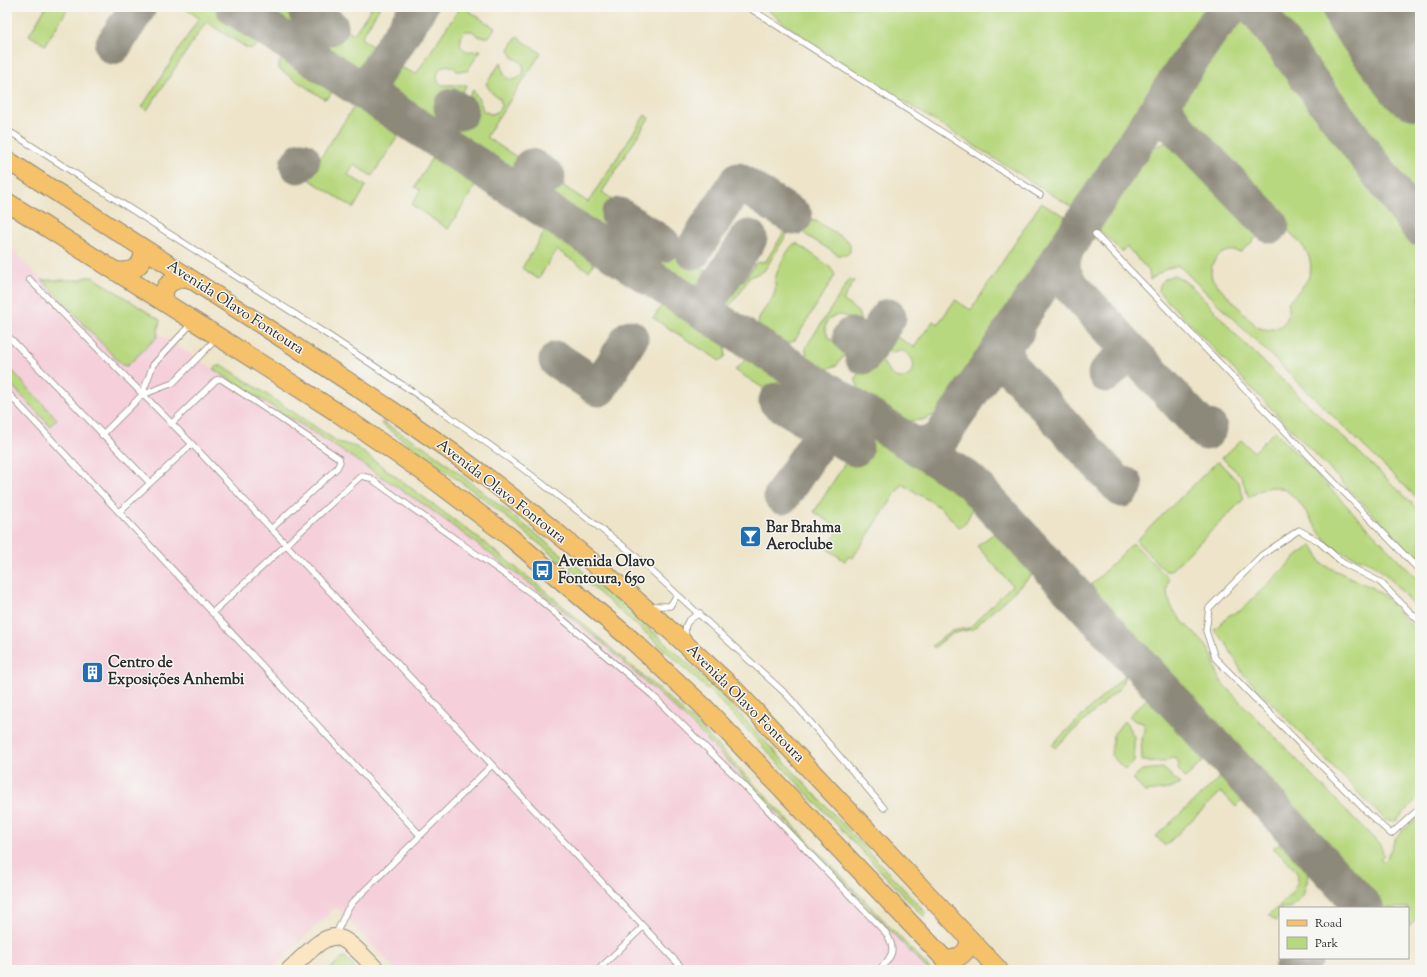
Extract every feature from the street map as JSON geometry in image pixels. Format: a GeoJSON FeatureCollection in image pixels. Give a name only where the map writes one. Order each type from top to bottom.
{"type":"FeatureCollection","features":[{"type":"Feature","properties":{"kind":"main road","name":"Avenida Olavo Fontoura"},"geometry":{"type":"LineString","coordinates":[[7,160],[367,394],[435,440],[552,530],[687,645],[734,689],[999,970]]}},
{"type":"Feature","properties":{"kind":"main road","name":"Avenida Olavo Fontoura"},"geometry":{"type":"LineString","coordinates":[[7,202],[338,413],[425,473],[546,566],[634,642],[703,706],[951,965]]}},
{"type":"Feature","properties":{"kind":"main road"},"geometry":{"type":"LineString","coordinates":[[115,271],[130,271],[136,269],[144,256],[143,248]]}},
{"type":"Feature","properties":{"kind":"main road"},"geometry":{"type":"LineString","coordinates":[[165,302],[163,290],[165,287],[170,282],[188,277]]}},
{"type":"Feature","properties":{"kind":"main road"},"geometry":{"type":"LineString","coordinates":[[951,965],[954,960],[964,954],[970,940]]}},
{"type":"Feature","properties":{"kind":"street"},"geometry":{"type":"LineString","coordinates":[[289,970],[319,942],[326,937],[334,936],[343,938],[354,945],[377,970]]}},
{"type":"Feature","properties":{"kind":"lane"},"geometry":{"type":"LineString","coordinates":[[748,7],[1040,195]]}},
{"type":"Feature","properties":{"kind":"lane"},"geometry":{"type":"LineString","coordinates":[[754,7],[761,15]]}},
{"type":"Feature","properties":{"kind":"lane"},"geometry":{"type":"LineString","coordinates":[[7,130],[318,328],[446,414],[522,468],[631,552],[677,595],[700,613],[787,695],[884,808]]}},
{"type":"Feature","properties":{"kind":"lane"},"geometry":{"type":"LineString","coordinates":[[1095,234],[1420,571]]}},
{"type":"Feature","properties":{"kind":"lane"},"geometry":{"type":"LineString","coordinates":[[29,279],[192,444],[684,970]]}},
{"type":"Feature","properties":{"kind":"lane"},"geometry":{"type":"LineString","coordinates":[[142,395],[153,365],[194,321]]}},
{"type":"Feature","properties":{"kind":"lane"},"geometry":{"type":"LineString","coordinates":[[7,335],[150,483]]}},
{"type":"Feature","properties":{"kind":"lane"},"geometry":{"type":"LineString","coordinates":[[102,435],[142,395],[173,383],[219,337]]}},
{"type":"Feature","properties":{"kind":"lane"},"geometry":{"type":"LineString","coordinates":[[171,424],[214,381],[221,380],[339,458],[340,462],[337,468],[272,529]]}},
{"type":"Feature","properties":{"kind":"lane"},"geometry":{"type":"LineString","coordinates":[[7,392],[420,835]]}},
{"type":"Feature","properties":{"kind":"lane"},"geometry":{"type":"LineString","coordinates":[[119,512],[192,444]]}},
{"type":"Feature","properties":{"kind":"lane"},"geometry":{"type":"LineString","coordinates":[[212,613],[361,476],[370,478],[535,596],[652,695],[736,777],[886,933],[891,940],[892,952],[889,960],[879,970]]}},
{"type":"Feature","properties":{"kind":"lane"},"geometry":{"type":"LineString","coordinates":[[1420,622],[1380,582],[1343,563],[1318,541],[1299,530],[1262,556],[1209,608],[1206,631],[1215,658],[1370,815],[1391,834],[1420,808]]}},
{"type":"Feature","properties":{"kind":"lane"},"geometry":{"type":"LineString","coordinates":[[640,604],[670,606],[677,595]]}},
{"type":"Feature","properties":{"kind":"lane"},"geometry":{"type":"LineString","coordinates":[[687,645],[684,628],[687,621],[700,613]]}},
{"type":"Feature","properties":{"kind":"lane"},"geometry":{"type":"LineString","coordinates":[[334,936],[347,910],[353,902],[492,765]]}},
{"type":"Feature","properties":{"kind":"lane"},"geometry":{"type":"LineString","coordinates":[[598,970],[643,926]]}},
{"type":"Feature","properties":{"kind":"shaded area"},"geometry":{"type":"Polygon","coordinates":[[[7,244],[42,280],[79,280],[173,343],[429,508],[541,592],[609,649],[692,724],[928,970],[396,970],[336,907],[270,970],[7,970],[7,244]]]}},
{"type":"Feature","properties":{"kind":"green space"},"geometry":{"type":"Polygon","coordinates":[[[46,7],[69,7],[45,45],[29,35],[46,7]]]}},
{"type":"Feature","properties":{"kind":"green space"},"geometry":{"type":"Polygon","coordinates":[[[183,7],[215,7],[258,35],[258,44],[252,49],[247,48],[206,22],[147,110],[142,107],[199,18],[183,7]]]}},
{"type":"Feature","properties":{"kind":"green space"},"geometry":{"type":"Polygon","coordinates":[[[251,7],[308,7],[308,11],[297,28],[290,31],[251,7]]]}},
{"type":"Feature","properties":{"kind":"green space"},"geometry":{"type":"Polygon","coordinates":[[[372,7],[380,7],[361,38],[373,47],[374,54],[365,68],[355,72],[320,50],[319,41],[335,22],[354,34],[372,7]]]}},
{"type":"Feature","properties":{"kind":"green space"},"geometry":{"type":"Polygon","coordinates":[[[460,7],[467,7],[466,9],[495,28],[489,37],[480,37],[472,31],[465,31],[462,34],[460,45],[465,50],[481,50],[467,71],[457,71],[450,66],[446,66],[438,72],[438,81],[442,85],[467,85],[441,124],[436,125],[389,96],[386,93],[386,85],[391,74],[400,67],[416,74],[460,7]]]}},
{"type":"Feature","properties":{"kind":"green space"},"geometry":{"type":"Polygon","coordinates":[[[764,7],[1214,7],[1187,40],[1075,209],[833,57],[786,25],[764,7]]]}},
{"type":"Feature","properties":{"kind":"green space"},"geometry":{"type":"Polygon","coordinates":[[[1268,7],[1368,7],[1420,77],[1420,217],[1286,37],[1268,7]]]}},
{"type":"Feature","properties":{"kind":"green space"},"geometry":{"type":"Polygon","coordinates":[[[1245,18],[1259,25],[1420,240],[1420,501],[1179,266],[1167,268],[1150,280],[1149,271],[1127,247],[1122,252],[1096,227],[1147,152],[1162,144],[1179,142],[1227,190],[1260,226],[1257,237],[1241,252],[1228,251],[1218,256],[1212,266],[1212,279],[1257,327],[1264,329],[1276,328],[1286,321],[1289,309],[1288,302],[1305,283],[1309,276],[1311,269],[1308,254],[1302,245],[1185,123],[1177,104],[1227,30],[1235,22],[1245,18]]]}},
{"type":"Feature","properties":{"kind":"green space"},"geometry":{"type":"Polygon","coordinates":[[[517,37],[541,53],[486,137],[523,161],[525,169],[522,174],[516,176],[455,138],[449,132],[449,129],[473,90],[480,101],[483,111],[491,114],[500,109],[500,99],[492,93],[486,84],[501,62],[504,74],[508,79],[517,79],[524,71],[523,66],[520,62],[513,58],[509,49],[517,37]]]}},
{"type":"Feature","properties":{"kind":"green space"},"geometry":{"type":"Polygon","coordinates":[[[289,55],[331,83],[333,90],[329,97],[324,99],[279,69],[279,63],[284,56],[289,55]]]}},
{"type":"Feature","properties":{"kind":"green space"},"geometry":{"type":"Polygon","coordinates":[[[357,102],[402,130],[372,176],[354,165],[348,175],[366,186],[354,208],[307,178],[357,102]]]}},
{"type":"Feature","properties":{"kind":"green space"},"geometry":{"type":"Polygon","coordinates":[[[645,115],[649,118],[602,192],[616,202],[621,209],[619,218],[612,227],[599,229],[544,194],[545,184],[551,178],[588,202],[645,115]]]}},
{"type":"Feature","properties":{"kind":"green space"},"geometry":{"type":"Polygon","coordinates":[[[439,155],[471,175],[476,181],[474,188],[448,229],[412,205],[420,190],[415,187],[431,159],[439,155]]]}},
{"type":"Feature","properties":{"kind":"green space"},"geometry":{"type":"Polygon","coordinates":[[[1041,203],[1067,217],[945,404],[934,415],[922,420],[909,421],[862,394],[856,382],[856,377],[869,356],[879,358],[895,377],[900,378],[910,375],[914,367],[911,357],[906,353],[900,350],[890,353],[877,344],[887,337],[895,336],[914,347],[933,321],[938,324],[955,300],[971,310],[1041,203]]]}},
{"type":"Feature","properties":{"kind":"green space"},"geometry":{"type":"Polygon","coordinates":[[[799,208],[802,210],[764,271],[750,277],[737,297],[728,307],[724,307],[724,299],[728,289],[738,281],[744,281],[756,263],[766,261],[799,208]]]}},
{"type":"Feature","properties":{"kind":"green space"},"geometry":{"type":"Polygon","coordinates":[[[810,221],[816,221],[848,241],[850,244],[850,252],[846,255],[838,255],[806,235],[804,230],[810,221]]]}},
{"type":"Feature","properties":{"kind":"green space"},"geometry":{"type":"Polygon","coordinates":[[[546,229],[596,261],[589,271],[557,250],[538,279],[522,268],[546,229]]]}},
{"type":"Feature","properties":{"kind":"green space"},"geometry":{"type":"Polygon","coordinates":[[[670,239],[677,241],[699,255],[694,263],[712,275],[705,284],[694,288],[657,264],[656,256],[658,249],[663,243],[670,239]]]}},
{"type":"Feature","properties":{"kind":"green space"},"geometry":{"type":"Polygon","coordinates":[[[794,244],[798,244],[830,267],[835,275],[795,340],[786,345],[758,329],[758,324],[761,314],[775,292],[775,280],[780,266],[794,244]]]}},
{"type":"Feature","properties":{"kind":"green space"},"geometry":{"type":"Polygon","coordinates":[[[1174,275],[1191,286],[1241,340],[1420,511],[1420,563],[1159,292],[1161,283],[1174,275]]]}},
{"type":"Feature","properties":{"kind":"green space"},"geometry":{"type":"Polygon","coordinates":[[[87,277],[93,277],[160,320],[157,337],[127,366],[122,365],[42,280],[79,280],[87,277]]]}},
{"type":"Feature","properties":{"kind":"green space"},"geometry":{"type":"Polygon","coordinates":[[[850,279],[854,281],[843,300],[858,312],[863,328],[859,333],[853,330],[848,318],[840,315],[834,316],[828,321],[825,328],[828,337],[834,342],[847,340],[852,345],[837,365],[824,370],[806,359],[806,347],[850,279]]]}},
{"type":"Feature","properties":{"kind":"green space"},"geometry":{"type":"Polygon","coordinates":[[[663,304],[726,344],[725,357],[720,361],[653,318],[663,304]]]}},
{"type":"Feature","properties":{"kind":"green space"},"geometry":{"type":"Polygon","coordinates":[[[747,358],[786,381],[777,397],[735,370],[747,358]]]}},
{"type":"Feature","properties":{"kind":"green space"},"geometry":{"type":"Polygon","coordinates":[[[7,365],[57,419],[50,426],[7,380],[7,365]]]}},
{"type":"Feature","properties":{"kind":"green space"},"geometry":{"type":"Polygon","coordinates":[[[217,366],[224,366],[338,442],[356,447],[477,537],[543,589],[694,721],[931,970],[928,970],[692,724],[609,649],[541,592],[429,508],[321,437],[213,369],[217,366]]]}},
{"type":"Feature","properties":{"kind":"green space"},"geometry":{"type":"Polygon","coordinates":[[[382,422],[428,449],[565,557],[562,562],[480,496],[381,424],[382,422]]]}},
{"type":"Feature","properties":{"kind":"green space"},"geometry":{"type":"Polygon","coordinates":[[[866,430],[954,486],[974,505],[966,523],[959,527],[941,508],[902,484],[852,559],[849,556],[845,561],[826,548],[840,529],[814,512],[866,430]]]}},
{"type":"Feature","properties":{"kind":"green space"},"geometry":{"type":"Polygon","coordinates":[[[1275,431],[1420,582],[1420,613],[1392,581],[1376,566],[1365,560],[1346,554],[1329,544],[1305,510],[1287,491],[1276,487],[1264,489],[1249,498],[1241,476],[1222,458],[1241,440],[1254,452],[1275,431]]]}},
{"type":"Feature","properties":{"kind":"green space"},"geometry":{"type":"Polygon","coordinates":[[[1218,461],[1239,483],[1244,499],[1170,571],[1165,571],[1136,541],[1218,461]]]}},
{"type":"Feature","properties":{"kind":"green space"},"geometry":{"type":"Polygon","coordinates":[[[997,531],[1035,572],[973,629],[951,634],[934,648],[932,646],[951,631],[969,628],[1012,585],[977,546],[997,531]]]}},
{"type":"Feature","properties":{"kind":"green space"},"geometry":{"type":"Polygon","coordinates":[[[1133,543],[1169,579],[1167,590],[1173,608],[1179,617],[1210,651],[1218,675],[1223,684],[1380,845],[1384,855],[1380,858],[1383,862],[1387,858],[1396,837],[1420,815],[1420,915],[1409,926],[1409,907],[1384,907],[1089,587],[1133,543]]]}},
{"type":"Feature","properties":{"kind":"green space"},"geometry":{"type":"Polygon","coordinates":[[[1311,546],[1314,548],[1322,564],[1374,589],[1384,596],[1420,635],[1420,797],[1398,819],[1394,821],[1385,820],[1243,674],[1226,643],[1214,630],[1229,615],[1240,611],[1297,556],[1311,546]]]}},
{"type":"Feature","properties":{"kind":"green space"},"geometry":{"type":"Polygon","coordinates":[[[573,563],[658,636],[720,693],[927,914],[924,917],[716,697],[655,641],[570,568],[573,563]]]}},
{"type":"Feature","properties":{"kind":"green space"},"geometry":{"type":"Polygon","coordinates":[[[1125,675],[1121,687],[1055,748],[1052,745],[1125,675]]]}},
{"type":"Feature","properties":{"kind":"green space"},"geometry":{"type":"Polygon","coordinates":[[[1150,696],[1208,757],[1185,778],[1178,769],[1179,764],[1176,759],[1171,758],[1165,762],[1142,761],[1141,738],[1145,727],[1143,723],[1135,721],[1129,716],[1150,696]]]}},
{"type":"Feature","properties":{"kind":"green space"},"geometry":{"type":"Polygon","coordinates":[[[1124,721],[1134,736],[1134,761],[1125,770],[1111,755],[1113,735],[1124,721]]]}},
{"type":"Feature","properties":{"kind":"green space"},"geometry":{"type":"Polygon","coordinates":[[[1163,768],[1180,784],[1170,789],[1145,792],[1132,779],[1142,770],[1163,768]]]}},
{"type":"Feature","properties":{"kind":"green space"},"geometry":{"type":"Polygon","coordinates":[[[1223,775],[1245,798],[1236,807],[1221,792],[1165,846],[1156,836],[1223,775]]]}},
{"type":"Feature","properties":{"kind":"green space"},"geometry":{"type":"Polygon","coordinates":[[[1281,843],[1289,845],[1310,871],[1303,896],[1291,907],[1279,907],[1279,918],[1275,921],[1269,915],[1290,895],[1297,882],[1298,876],[1287,861],[1273,848],[1281,843]]]}},
{"type":"Feature","properties":{"kind":"green space"},"geometry":{"type":"Polygon","coordinates":[[[344,956],[357,970],[329,970],[344,956]]]}},
{"type":"Feature","properties":{"kind":"taxiway"},"geometry":{"type":"LineString","coordinates":[[113,46],[138,7]]}},
{"type":"Feature","properties":{"kind":"taxiway"},"geometry":{"type":"LineString","coordinates":[[234,7],[579,232],[970,481],[1364,907]]}},
{"type":"Feature","properties":{"kind":"taxiway"},"geometry":{"type":"LineString","coordinates":[[370,82],[419,7]]}},
{"type":"Feature","properties":{"kind":"taxiway"},"geometry":{"type":"LineString","coordinates":[[916,446],[931,444],[941,438],[1184,69],[1212,28],[1231,7]]}},
{"type":"Feature","properties":{"kind":"taxiway"},"geometry":{"type":"LineString","coordinates":[[1255,7],[1420,228]]}},
{"type":"Feature","properties":{"kind":"taxiway"},"geometry":{"type":"LineString","coordinates":[[307,13],[330,27]]}},
{"type":"Feature","properties":{"kind":"taxiway"},"geometry":{"type":"LineString","coordinates":[[1163,101],[1169,116],[1176,127],[1271,225]]}},
{"type":"Feature","properties":{"kind":"taxiway"},"geometry":{"type":"LineString","coordinates":[[452,107],[460,112]]}},
{"type":"Feature","properties":{"kind":"taxiway"},"geometry":{"type":"LineString","coordinates":[[298,165],[302,160]]}},
{"type":"Feature","properties":{"kind":"taxiway"},"geometry":{"type":"LineString","coordinates":[[531,167],[547,177]]}},
{"type":"Feature","properties":{"kind":"taxiway"},"geometry":{"type":"LineString","coordinates":[[693,251],[738,181],[794,217]]}},
{"type":"Feature","properties":{"kind":"taxiway"},"geometry":{"type":"LineString","coordinates":[[619,216],[662,244]]}},
{"type":"Feature","properties":{"kind":"taxiway"},"geometry":{"type":"LineString","coordinates":[[715,290],[749,238]]}},
{"type":"Feature","properties":{"kind":"taxiway"},"geometry":{"type":"LineString","coordinates":[[1066,249],[1062,267],[1070,285],[1206,432],[1209,428]]}},
{"type":"Feature","properties":{"kind":"taxiway"},"geometry":{"type":"LineString","coordinates":[[851,336],[861,345],[863,356],[888,317]]}},
{"type":"Feature","properties":{"kind":"taxiway"},"geometry":{"type":"LineString","coordinates":[[1016,331],[1009,334],[1006,342],[1005,354],[1009,366],[1122,489],[1125,485]]}},
{"type":"Feature","properties":{"kind":"taxiway"},"geometry":{"type":"LineString","coordinates":[[557,360],[599,388],[630,338]]}},
{"type":"Feature","properties":{"kind":"taxiway"},"geometry":{"type":"LineString","coordinates":[[1106,374],[1115,365]]}},
{"type":"Feature","properties":{"kind":"taxiway"},"geometry":{"type":"LineString","coordinates":[[777,401],[855,448]]}},
{"type":"Feature","properties":{"kind":"taxiway"},"geometry":{"type":"LineString","coordinates":[[782,496],[825,431]]}},
{"type":"Feature","properties":{"kind":"taxiway"},"geometry":{"type":"LineString","coordinates":[[1292,970],[1304,959]]}},
{"type":"Feature","properties":{"kind":"runway"},"geometry":{"type":"LineString","coordinates":[[1370,7],[1420,74]]}},
{"type":"Feature","properties":{"kind":"place","name":"Bar Brahma Aeroclube"},"geometry":{"type":"Point","coordinates":[751,537]}},
{"type":"Feature","properties":{"kind":"place","name":"Avenida Olavo Fontoura, 650"},"geometry":{"type":"Point","coordinates":[543,571]}},
{"type":"Feature","properties":{"kind":"place","name":"Centro de Exposições Anhembi"},"geometry":{"type":"Point","coordinates":[93,672]}}]}
